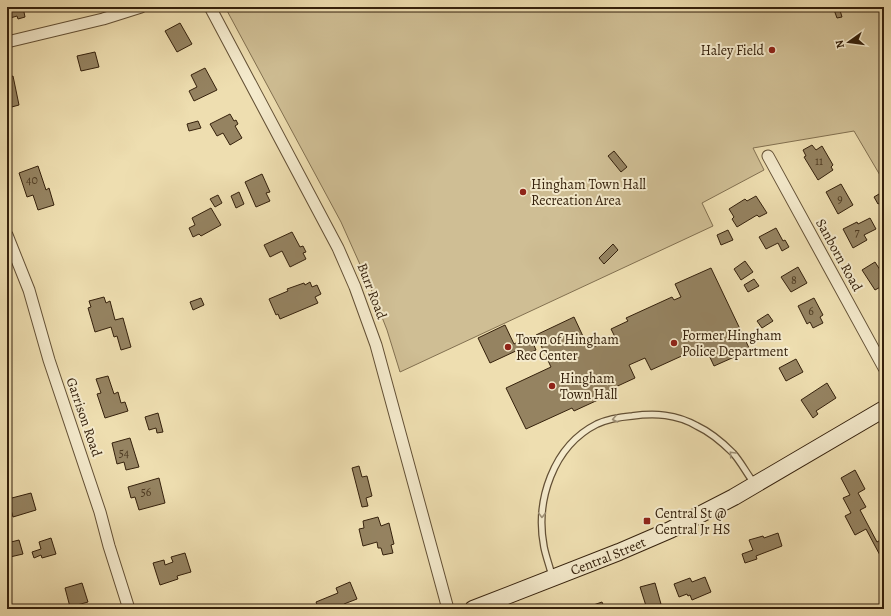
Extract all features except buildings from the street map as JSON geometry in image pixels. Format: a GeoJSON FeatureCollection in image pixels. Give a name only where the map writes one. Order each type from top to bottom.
{"type":"FeatureCollection","features":[{"type":"Feature","properties":{"kind":"main road","name":"Central Street"},"geometry":{"type":"LineString","coordinates":[[473,609],[619,552],[670,530],[755,485],[884,409]]}},
{"type":"Feature","properties":{"kind":"street"},"geometry":{"type":"LineString","coordinates":[[7,42],[103,19],[141,7]]}},
{"type":"Feature","properties":{"kind":"street","name":"Burr Road"},"geometry":{"type":"LineString","coordinates":[[210,7],[338,248],[355,287],[376,345],[448,609]]}},
{"type":"Feature","properties":{"kind":"street","name":"Sanborn Road"},"geometry":{"type":"LineString","coordinates":[[768,156],[884,368]]}},
{"type":"Feature","properties":{"kind":"street","name":"Garrison Road"},"geometry":{"type":"LineString","coordinates":[[7,236],[29,290],[49,360],[100,512],[129,609]]}},
{"type":"Feature","properties":{"kind":"lane"},"geometry":{"type":"LineString","coordinates":[[553,577],[544,547],[542,528],[545,491],[550,476],[561,456],[584,431],[598,424],[613,418],[637,415],[658,414],[675,416],[697,426],[717,439],[734,454],[755,485]]}},
{"type":"Feature","properties":{"kind":"shaded area","name":"Hingham Town Hall Recreation Area"},"geometry":{"type":"Polygon","coordinates":[[[225,7],[884,7],[884,182],[854,131],[753,148],[764,170],[702,203],[713,226],[400,372],[387,330],[371,289],[341,222],[225,7]]]}},
{"type":"Feature","properties":{"kind":"place","name":"Haley Field"},"geometry":{"type":"Point","coordinates":[772,50]}},
{"type":"Feature","properties":{"kind":"place","name":"Hingham Town Hall Recreation Area"},"geometry":{"type":"Point","coordinates":[523,192]}},
{"type":"Feature","properties":{"kind":"place","name":"Former Hingham Police Department"},"geometry":{"type":"Point","coordinates":[674,343]}},
{"type":"Feature","properties":{"kind":"place","name":"Town of Hingham Rec Center"},"geometry":{"type":"Point","coordinates":[508,347]}},
{"type":"Feature","properties":{"kind":"place","name":"Hingham Town Hall"},"geometry":{"type":"Point","coordinates":[552,386]}},
{"type":"Feature","properties":{"kind":"place","name":"Central St @ Central Jr HS"},"geometry":{"type":"Point","coordinates":[647,521]}}]}
